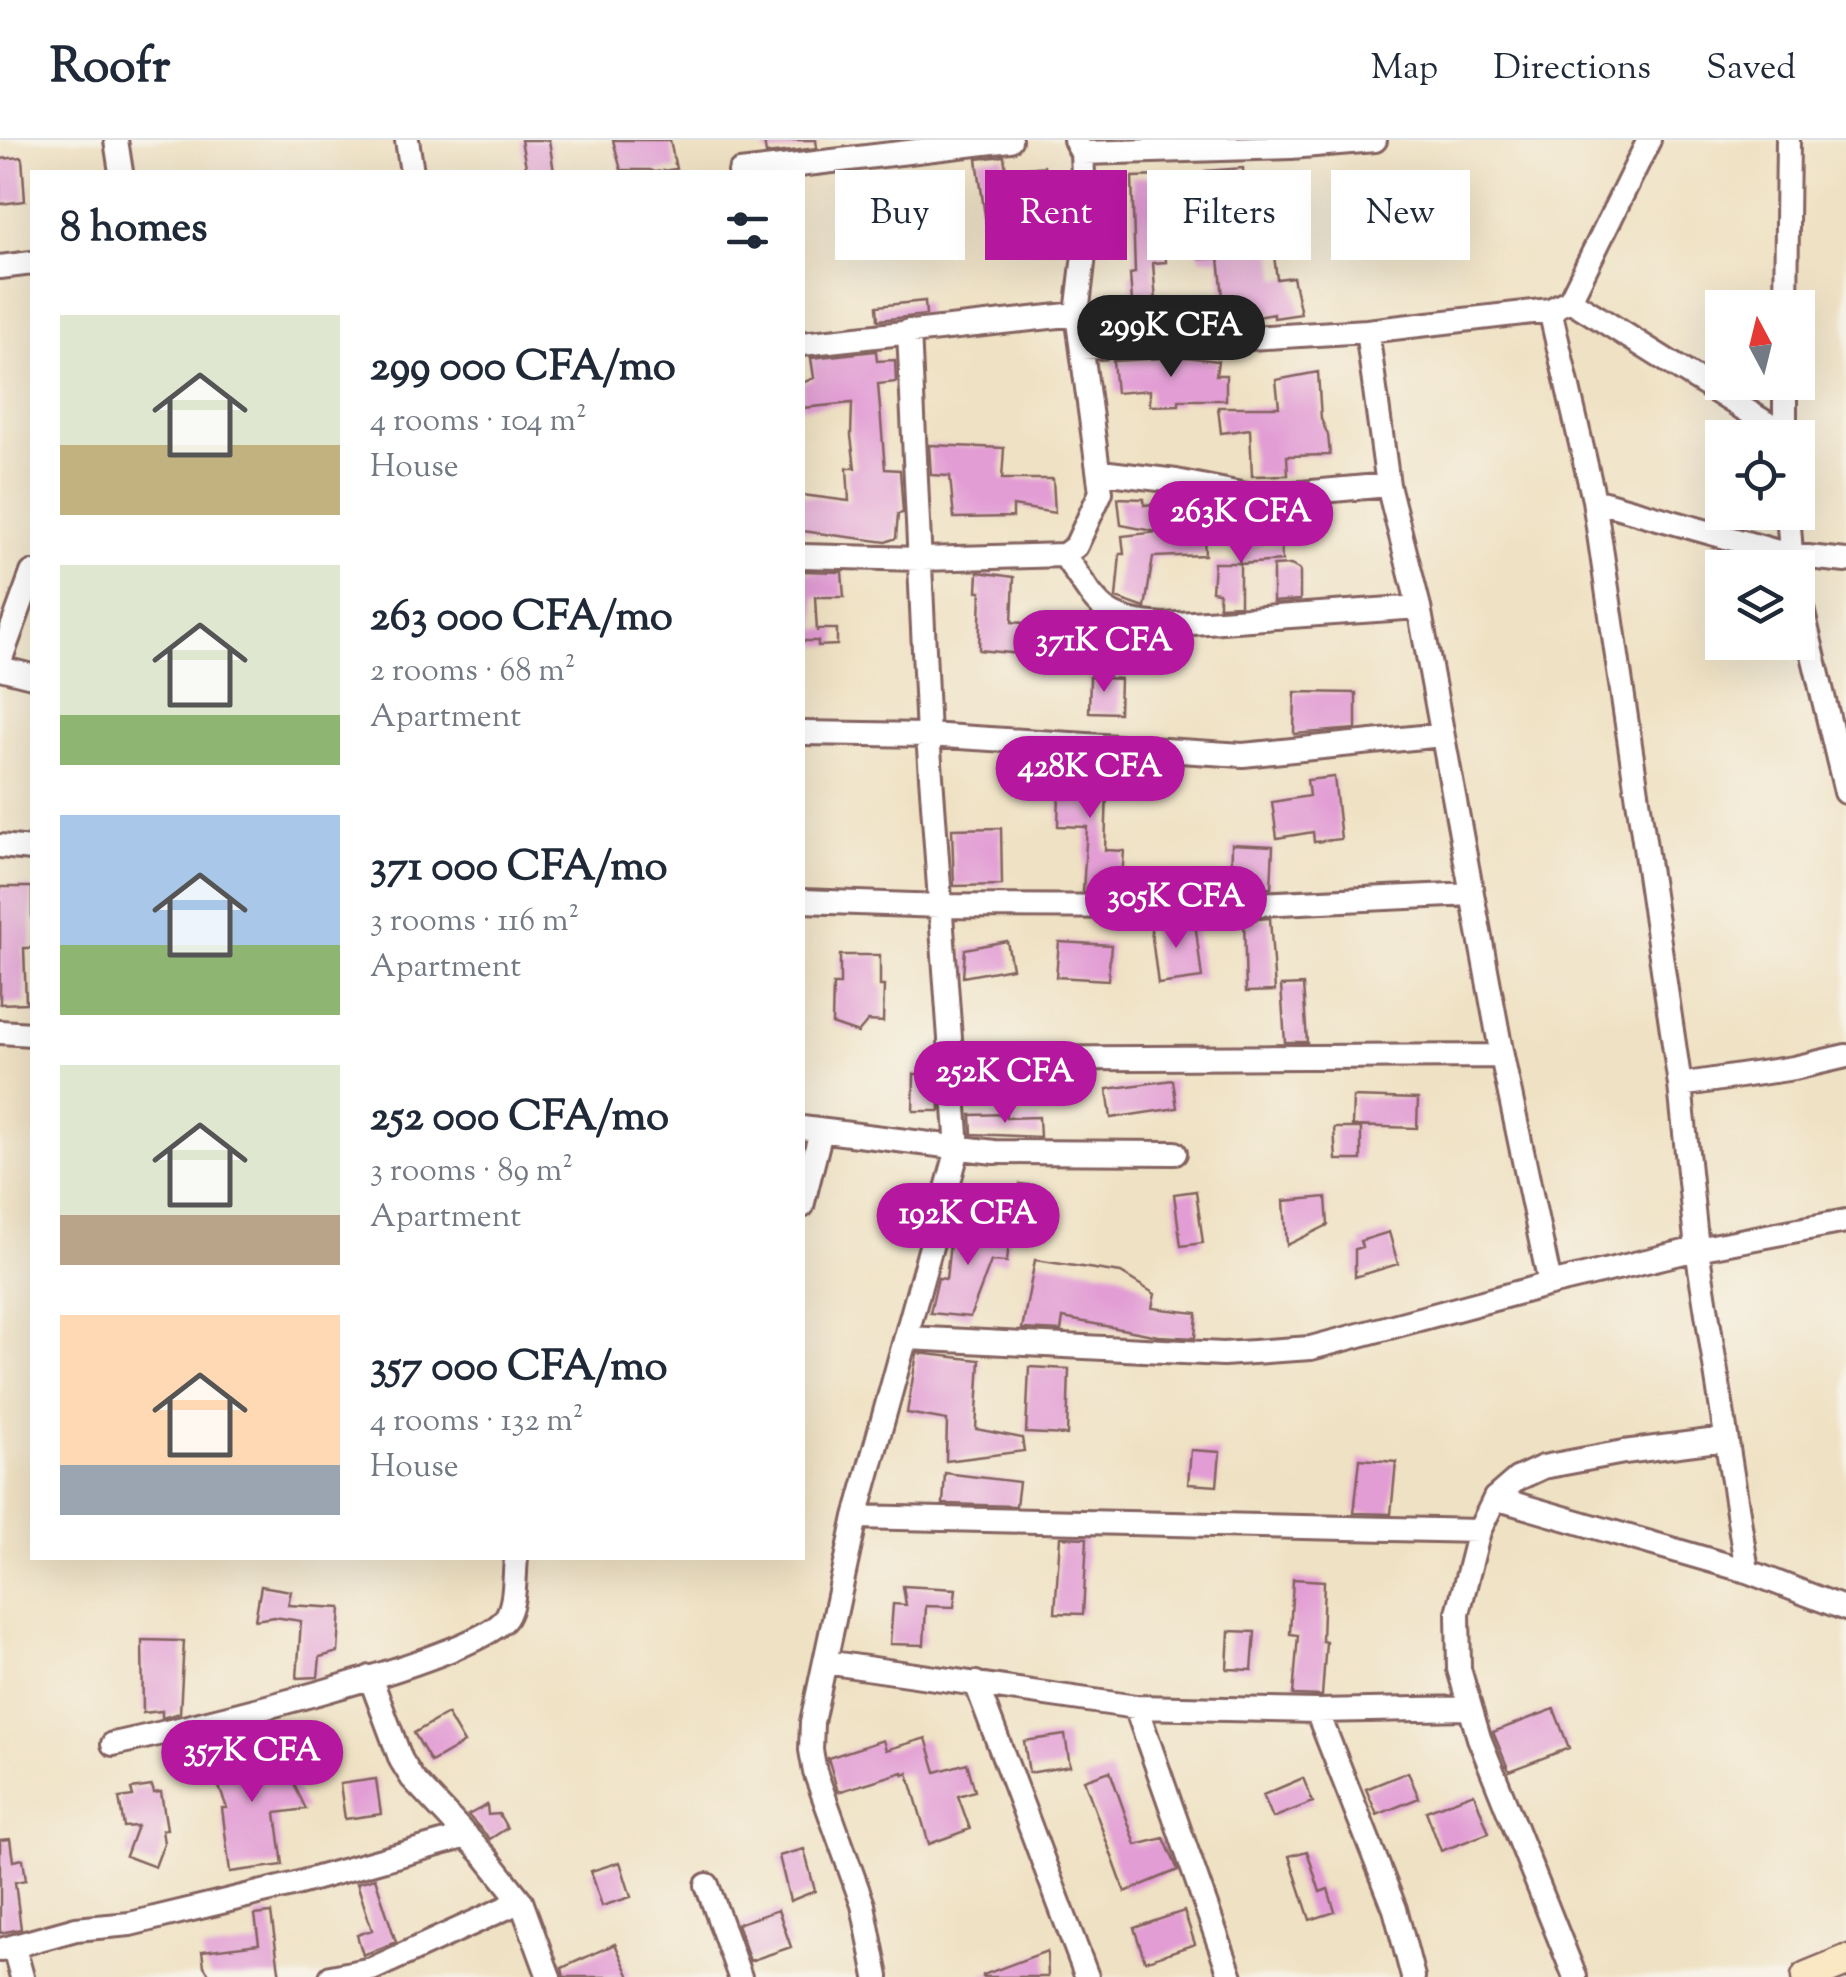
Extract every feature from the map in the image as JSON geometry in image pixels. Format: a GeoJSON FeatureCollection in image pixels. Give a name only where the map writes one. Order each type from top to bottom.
{"type":"FeatureCollection","features":[{"type":"Feature","properties":{"kind":"main road"},"geometry":{"type":"LineString","coordinates":[[1808,1977],[1846,1962]]}},
{"type":"Feature","properties":{"kind":"street"},"geometry":{"type":"LineString","coordinates":[[116,140],[121,170]]}},
{"type":"Feature","properties":{"kind":"street"},"geometry":{"type":"LineString","coordinates":[[407,140],[412,170]]}},
{"type":"Feature","properties":{"kind":"street"},"geometry":{"type":"LineString","coordinates":[[757,170],[1010,140]]}},
{"type":"Feature","properties":{"kind":"street"},"geometry":{"type":"LineString","coordinates":[[805,556],[922,559],[1064,555],[1076,546],[1102,492],[1077,314],[1086,238],[1079,146],[1375,140]]}},
{"type":"Feature","properties":{"kind":"street"},"geometry":{"type":"LineString","coordinates":[[1649,140],[1560,305],[1594,500],[1680,1085],[1697,1250],[1747,1571]]}},
{"type":"Feature","properties":{"kind":"street"},"geometry":{"type":"LineString","coordinates":[[1786,290],[1788,140]]}},
{"type":"Feature","properties":{"kind":"street"},"geometry":{"type":"LineString","coordinates":[[0,266],[30,262]]}},
{"type":"Feature","properties":{"kind":"street"},"geometry":{"type":"LineString","coordinates":[[1082,348],[1367,332],[1560,305],[1757,420]]}},
{"type":"Feature","properties":{"kind":"street"},"geometry":{"type":"LineString","coordinates":[[805,344],[1077,314]]}},
{"type":"Feature","properties":{"kind":"street"},"geometry":{"type":"LineString","coordinates":[[877,1977],[863,1905],[815,1772],[811,1750],[812,1722],[856,1517],[958,1149],[928,735],[909,331]]}},
{"type":"Feature","properties":{"kind":"street"},"geometry":{"type":"LineString","coordinates":[[1367,332],[1388,485],[1419,607],[1502,1056],[1550,1284]]}},
{"type":"Feature","properties":{"kind":"street"},"geometry":{"type":"LineString","coordinates":[[1101,472],[1208,486],[1256,497],[1388,485]]}},
{"type":"Feature","properties":{"kind":"street"},"geometry":{"type":"LineString","coordinates":[[1594,500],[1755,550]]}},
{"type":"Feature","properties":{"kind":"street"},"geometry":{"type":"LineString","coordinates":[[1064,555],[1099,605],[1128,624],[1164,625],[1419,607]]}},
{"type":"Feature","properties":{"kind":"street"},"geometry":{"type":"LineString","coordinates":[[1815,561],[1846,561]]}},
{"type":"Feature","properties":{"kind":"street"},"geometry":{"type":"LineString","coordinates":[[30,579],[0,665],[30,675]]}},
{"type":"Feature","properties":{"kind":"street"},"geometry":{"type":"LineString","coordinates":[[1814,660],[1846,792]]}},
{"type":"Feature","properties":{"kind":"street"},"geometry":{"type":"LineString","coordinates":[[805,733],[928,735],[1243,755],[1442,735]]}},
{"type":"Feature","properties":{"kind":"street"},"geometry":{"type":"LineString","coordinates":[[0,846],[30,849]]}},
{"type":"Feature","properties":{"kind":"street"},"geometry":{"type":"LineString","coordinates":[[805,901],[1192,907],[1472,894]]}},
{"type":"Feature","properties":{"kind":"street"},"geometry":{"type":"LineString","coordinates":[[0,1032],[30,1034]]}},
{"type":"Feature","properties":{"kind":"street"},"geometry":{"type":"LineString","coordinates":[[951,1059],[1502,1056]]}},
{"type":"Feature","properties":{"kind":"street"},"geometry":{"type":"LineString","coordinates":[[1680,1085],[1846,1056]]}},
{"type":"Feature","properties":{"kind":"street"},"geometry":{"type":"LineString","coordinates":[[805,1183],[812,1130],[958,1149],[1175,1154]]}},
{"type":"Feature","properties":{"kind":"street"},"geometry":{"type":"LineString","coordinates":[[908,1338],[1223,1354],[1311,1348],[1550,1284],[1697,1250],[1846,1222]]}},
{"type":"Feature","properties":{"kind":"street"},"geometry":{"type":"LineString","coordinates":[[1575,1977],[1469,1708],[1459,1670],[1458,1613],[1479,1531],[1495,1498],[1516,1479],[1543,1468],[1624,1452],[1725,1439]]}},
{"type":"Feature","properties":{"kind":"street"},"geometry":{"type":"LineString","coordinates":[[1495,1498],[1747,1571],[1846,1609]]}},
{"type":"Feature","properties":{"kind":"street"},"geometry":{"type":"LineString","coordinates":[[856,1517],[1479,1531]]}},
{"type":"Feature","properties":{"kind":"street"},"geometry":{"type":"LineString","coordinates":[[113,1744],[203,1725],[370,1677],[475,1639],[497,1627],[507,1616],[516,1560]]}},
{"type":"Feature","properties":{"kind":"street"},"geometry":{"type":"LineString","coordinates":[[825,1662],[1136,1707],[1469,1708]]}},
{"type":"Feature","properties":{"kind":"street"},"geometry":{"type":"LineString","coordinates":[[370,1677],[401,1760],[412,1778],[521,1901],[549,1977]]}},
{"type":"Feature","properties":{"kind":"street"},"geometry":{"type":"LineString","coordinates":[[976,1683],[1086,1977]]}},
{"type":"Feature","properties":{"kind":"street"},"geometry":{"type":"LineString","coordinates":[[1136,1707],[1230,1977]]}},
{"type":"Feature","properties":{"kind":"street"},"geometry":{"type":"LineString","coordinates":[[1317,1710],[1394,1909],[1413,1977]]}},
{"type":"Feature","properties":{"kind":"street"},"geometry":{"type":"LineString","coordinates":[[22,1977],[7,1949],[76,1929],[130,1924],[274,1889],[467,1836]]}},
{"type":"Feature","properties":{"kind":"street"},"geometry":{"type":"LineString","coordinates":[[706,1885],[740,1977]]}},
{"type":"Feature","properties":{"kind":"street"},"geometry":{"type":"LineString","coordinates":[[331,1977],[372,1969],[521,1901]]}},
{"type":"Feature","properties":{"kind":"building"},"geometry":{"type":"Polygon","coordinates":[[[521,140],[549,140],[554,170],[527,170],[521,140]]]}},
{"type":"Feature","properties":{"kind":"building"},"geometry":{"type":"Polygon","coordinates":[[[613,140],[670,140],[676,169],[621,170],[613,140]]]}},
{"type":"Feature","properties":{"kind":"building"},"geometry":{"type":"Polygon","coordinates":[[[764,140],[816,140],[817,148],[766,154],[764,140]]]}},
{"type":"Feature","properties":{"kind":"building"},"geometry":{"type":"Polygon","coordinates":[[[1004,156],[1006,170],[985,170],[985,217],[977,159],[1004,156]]]}},
{"type":"Feature","properties":{"kind":"building"},"geometry":{"type":"Polygon","coordinates":[[[22,157],[25,201],[0,204],[0,159],[22,157]]]}},
{"type":"Feature","properties":{"kind":"building"},"geometry":{"type":"Polygon","coordinates":[[[1044,166],[1045,170],[1006,170],[1044,166]]]}},
{"type":"Feature","properties":{"kind":"building"},"geometry":{"type":"Polygon","coordinates":[[[1132,177],[1147,177],[1147,260],[1166,260],[1153,263],[1158,328],[1134,330],[1130,274],[1135,273],[1132,177]]]}},
{"type":"Feature","properties":{"kind":"building"},"geometry":{"type":"Polygon","coordinates":[[[1219,260],[1275,260],[1277,279],[1293,277],[1301,314],[1274,318],[1274,314],[1213,325],[1209,299],[1223,297],[1219,260]]]}},
{"type":"Feature","properties":{"kind":"building"},"geometry":{"type":"Polygon","coordinates":[[[925,301],[926,315],[878,320],[877,306],[925,301]]]}},
{"type":"Feature","properties":{"kind":"building"},"geometry":{"type":"Polygon","coordinates":[[[876,351],[877,361],[895,360],[896,382],[878,384],[885,469],[900,470],[903,513],[898,514],[896,538],[886,542],[805,531],[805,495],[849,501],[847,468],[855,468],[852,403],[805,408],[805,382],[814,378],[811,358],[876,351]]]}},
{"type":"Feature","properties":{"kind":"building"},"geometry":{"type":"Polygon","coordinates":[[[1186,357],[1218,361],[1216,375],[1226,375],[1226,400],[1179,400],[1179,405],[1150,406],[1150,390],[1116,393],[1113,361],[1186,357]]]}},
{"type":"Feature","properties":{"kind":"building"},"geometry":{"type":"Polygon","coordinates":[[[1318,372],[1321,419],[1330,455],[1287,456],[1288,475],[1252,476],[1250,429],[1221,433],[1218,407],[1279,407],[1276,380],[1318,372]]]}},
{"type":"Feature","properties":{"kind":"building"},"geometry":{"type":"Polygon","coordinates":[[[929,445],[1004,448],[1002,479],[1053,479],[1055,513],[1013,506],[1013,517],[954,518],[950,476],[931,475],[929,445]]]}},
{"type":"Feature","properties":{"kind":"building"},"geometry":{"type":"Polygon","coordinates":[[[1118,498],[1144,499],[1144,505],[1185,501],[1185,507],[1198,507],[1203,519],[1205,555],[1153,557],[1145,608],[1116,598],[1120,554],[1124,554],[1122,536],[1158,532],[1121,525],[1118,498]]]}},
{"type":"Feature","properties":{"kind":"building"},"geometry":{"type":"Polygon","coordinates":[[[1256,527],[1260,547],[1281,545],[1282,561],[1240,564],[1240,605],[1219,606],[1219,592],[1212,591],[1214,563],[1240,563],[1235,531],[1256,527]]]}},
{"type":"Feature","properties":{"kind":"building"},"geometry":{"type":"Polygon","coordinates":[[[1291,565],[1300,570],[1300,600],[1273,602],[1273,566],[1291,565]]]}},
{"type":"Feature","properties":{"kind":"building"},"geometry":{"type":"Polygon","coordinates":[[[805,571],[842,572],[844,597],[815,597],[817,632],[837,629],[837,645],[818,646],[818,641],[805,641],[805,571]]]}},
{"type":"Feature","properties":{"kind":"building"},"geometry":{"type":"Polygon","coordinates":[[[978,572],[1014,577],[1012,622],[1047,625],[1047,635],[1054,635],[1054,657],[979,650],[978,572]]]}},
{"type":"Feature","properties":{"kind":"building"},"geometry":{"type":"Polygon","coordinates":[[[1090,677],[1120,679],[1119,713],[1089,712],[1090,677]]]}},
{"type":"Feature","properties":{"kind":"building"},"geometry":{"type":"Polygon","coordinates":[[[1295,692],[1356,693],[1356,729],[1294,734],[1295,692]]]}},
{"type":"Feature","properties":{"kind":"building"},"geometry":{"type":"Polygon","coordinates":[[[1060,758],[1108,761],[1105,850],[1124,851],[1121,892],[1083,892],[1087,827],[1058,826],[1060,758]]]}},
{"type":"Feature","properties":{"kind":"building"},"geometry":{"type":"Polygon","coordinates":[[[1334,777],[1341,839],[1314,842],[1313,832],[1277,838],[1272,802],[1309,796],[1307,780],[1334,777]]]}},
{"type":"Feature","properties":{"kind":"building"},"geometry":{"type":"Polygon","coordinates":[[[1001,828],[1002,885],[954,886],[952,829],[1001,828]]]}},
{"type":"Feature","properties":{"kind":"building"},"geometry":{"type":"Polygon","coordinates":[[[1232,844],[1273,846],[1271,888],[1231,890],[1232,844]]]}},
{"type":"Feature","properties":{"kind":"building"},"geometry":{"type":"Polygon","coordinates":[[[0,887],[30,887],[30,948],[24,948],[26,1003],[0,1004],[0,887]]]}},
{"type":"Feature","properties":{"kind":"building"},"geometry":{"type":"Polygon","coordinates":[[[1270,918],[1275,991],[1246,992],[1244,920],[1270,918]]]}},
{"type":"Feature","properties":{"kind":"building"},"geometry":{"type":"Polygon","coordinates":[[[1150,922],[1195,922],[1202,978],[1158,984],[1150,922]]]}},
{"type":"Feature","properties":{"kind":"building"},"geometry":{"type":"Polygon","coordinates":[[[1007,941],[1012,968],[963,977],[965,949],[1007,941]]]}},
{"type":"Feature","properties":{"kind":"building"},"geometry":{"type":"Polygon","coordinates":[[[1059,942],[1111,945],[1108,980],[1056,977],[1059,942]]]}},
{"type":"Feature","properties":{"kind":"building"},"geometry":{"type":"Polygon","coordinates":[[[840,955],[880,955],[883,1022],[868,1021],[858,1033],[832,1024],[833,985],[840,985],[840,955]]]}},
{"type":"Feature","properties":{"kind":"building"},"geometry":{"type":"Polygon","coordinates":[[[1303,985],[1307,1042],[1285,1042],[1281,986],[1303,985]]]}},
{"type":"Feature","properties":{"kind":"building"},"geometry":{"type":"Polygon","coordinates":[[[914,1074],[930,1074],[930,1085],[939,1088],[940,1111],[913,1111],[914,1074]]]}},
{"type":"Feature","properties":{"kind":"building"},"geometry":{"type":"Polygon","coordinates":[[[1173,1080],[1177,1108],[1111,1118],[1107,1089],[1173,1080]]]}},
{"type":"Feature","properties":{"kind":"building"},"geometry":{"type":"Polygon","coordinates":[[[1353,1097],[1418,1099],[1417,1128],[1352,1126],[1353,1097]]]}},
{"type":"Feature","properties":{"kind":"building"},"geometry":{"type":"Polygon","coordinates":[[[1006,1114],[1006,1118],[1039,1117],[1040,1137],[972,1134],[971,1115],[1006,1114]]]}},
{"type":"Feature","properties":{"kind":"building"},"geometry":{"type":"Polygon","coordinates":[[[1334,1128],[1361,1128],[1361,1160],[1336,1160],[1334,1128]]]}},
{"type":"Feature","properties":{"kind":"building"},"geometry":{"type":"Polygon","coordinates":[[[1020,1184],[1037,1186],[1033,1224],[1015,1222],[1020,1184]]]}},
{"type":"Feature","properties":{"kind":"building"},"geometry":{"type":"Polygon","coordinates":[[[1196,1191],[1203,1243],[1181,1246],[1174,1194],[1196,1191]]]}},
{"type":"Feature","properties":{"kind":"building"},"geometry":{"type":"Polygon","coordinates":[[[1326,1197],[1328,1225],[1287,1245],[1284,1201],[1326,1197]]]}},
{"type":"Feature","properties":{"kind":"building"},"geometry":{"type":"Polygon","coordinates":[[[952,1225],[1010,1231],[1007,1262],[991,1261],[970,1317],[930,1313],[938,1278],[946,1279],[952,1225]]]}},
{"type":"Feature","properties":{"kind":"building"},"geometry":{"type":"Polygon","coordinates":[[[1389,1232],[1398,1264],[1355,1277],[1355,1249],[1362,1247],[1360,1241],[1389,1232]]]}},
{"type":"Feature","properties":{"kind":"building"},"geometry":{"type":"Polygon","coordinates":[[[1035,1260],[1121,1273],[1155,1294],[1152,1308],[1197,1313],[1195,1338],[1158,1336],[1063,1318],[1061,1331],[1022,1329],[1035,1260]]]}},
{"type":"Feature","properties":{"kind":"building"},"geometry":{"type":"Polygon","coordinates":[[[917,1353],[980,1360],[976,1429],[1022,1438],[1024,1451],[946,1461],[947,1420],[907,1413],[917,1353]]]}},
{"type":"Feature","properties":{"kind":"building"},"geometry":{"type":"Polygon","coordinates":[[[1029,1367],[1069,1369],[1067,1435],[1026,1433],[1029,1367]]]}},
{"type":"Feature","properties":{"kind":"building"},"geometry":{"type":"Polygon","coordinates":[[[1191,1450],[1220,1452],[1217,1486],[1188,1484],[1191,1450]]]}},
{"type":"Feature","properties":{"kind":"building"},"geometry":{"type":"Polygon","coordinates":[[[1360,1459],[1396,1462],[1391,1514],[1354,1513],[1360,1459]]]}},
{"type":"Feature","properties":{"kind":"building"},"geometry":{"type":"Polygon","coordinates":[[[945,1473],[1019,1482],[1016,1506],[943,1504],[945,1473]]]}},
{"type":"Feature","properties":{"kind":"building"},"geometry":{"type":"Polygon","coordinates":[[[1060,1537],[1087,1538],[1083,1614],[1055,1613],[1060,1537]]]}},
{"type":"Feature","properties":{"kind":"building"},"geometry":{"type":"Polygon","coordinates":[[[1293,1579],[1324,1581],[1322,1641],[1326,1642],[1322,1696],[1293,1695],[1298,1635],[1290,1634],[1293,1579]]]}},
{"type":"Feature","properties":{"kind":"building"},"geometry":{"type":"Polygon","coordinates":[[[261,1586],[291,1591],[288,1605],[341,1608],[338,1652],[320,1657],[318,1677],[297,1678],[301,1621],[274,1617],[255,1620],[261,1586]]]}},
{"type":"Feature","properties":{"kind":"building"},"geometry":{"type":"Polygon","coordinates":[[[903,1586],[956,1589],[954,1607],[926,1606],[924,1645],[890,1644],[893,1604],[906,1605],[903,1586]]]}},
{"type":"Feature","properties":{"kind":"building"},"geometry":{"type":"Polygon","coordinates":[[[1229,1631],[1255,1632],[1252,1670],[1227,1669],[1229,1631]]]}},
{"type":"Feature","properties":{"kind":"building"},"geometry":{"type":"Polygon","coordinates":[[[142,1640],[184,1641],[180,1713],[162,1718],[162,1711],[143,1713],[142,1640]]]}},
{"type":"Feature","properties":{"kind":"building"},"geometry":{"type":"Polygon","coordinates":[[[1554,1709],[1569,1748],[1509,1771],[1493,1732],[1554,1709]]]}},
{"type":"Feature","properties":{"kind":"building"},"geometry":{"type":"Polygon","coordinates":[[[447,1714],[464,1743],[431,1762],[414,1733],[447,1714]]]}},
{"type":"Feature","properties":{"kind":"building"},"geometry":{"type":"Polygon","coordinates":[[[233,1735],[244,1761],[264,1758],[271,1765],[283,1762],[306,1809],[276,1813],[283,1865],[230,1872],[222,1808],[227,1808],[204,1747],[233,1735]]]}},
{"type":"Feature","properties":{"kind":"building"},"geometry":{"type":"Polygon","coordinates":[[[1065,1735],[1070,1766],[1029,1773],[1024,1741],[1065,1735]]]}},
{"type":"Feature","properties":{"kind":"building"},"geometry":{"type":"Polygon","coordinates":[[[926,1738],[936,1772],[967,1763],[975,1791],[958,1796],[970,1829],[929,1844],[908,1773],[838,1792],[828,1758],[883,1740],[886,1750],[926,1738]]]}},
{"type":"Feature","properties":{"kind":"building"},"geometry":{"type":"Polygon","coordinates":[[[1110,1771],[1136,1845],[1164,1838],[1178,1870],[1125,1892],[1084,1780],[1110,1771]]]}},
{"type":"Feature","properties":{"kind":"building"},"geometry":{"type":"Polygon","coordinates":[[[1408,1772],[1419,1798],[1377,1815],[1366,1789],[1408,1772]]]}},
{"type":"Feature","properties":{"kind":"building"},"geometry":{"type":"Polygon","coordinates":[[[1303,1778],[1313,1802],[1273,1818],[1263,1795],[1303,1778]]]}},
{"type":"Feature","properties":{"kind":"building"},"geometry":{"type":"Polygon","coordinates":[[[376,1779],[381,1814],[345,1819],[340,1784],[376,1779]]]}},
{"type":"Feature","properties":{"kind":"building"},"geometry":{"type":"Polygon","coordinates":[[[152,1786],[154,1793],[161,1792],[167,1829],[162,1830],[164,1843],[155,1867],[126,1856],[137,1826],[124,1827],[119,1798],[133,1796],[131,1789],[152,1786]]]}},
{"type":"Feature","properties":{"kind":"building"},"geometry":{"type":"Polygon","coordinates":[[[1474,1793],[1489,1833],[1441,1851],[1426,1811],[1474,1793]]]}},
{"type":"Feature","properties":{"kind":"building"},"geometry":{"type":"Polygon","coordinates":[[[487,1805],[488,1815],[499,1814],[507,1828],[490,1839],[468,1815],[487,1805]]]}},
{"type":"Feature","properties":{"kind":"building"},"geometry":{"type":"Polygon","coordinates":[[[10,1839],[13,1861],[23,1859],[26,1880],[15,1882],[21,1929],[0,1933],[0,1840],[10,1839]]]}},
{"type":"Feature","properties":{"kind":"building"},"geometry":{"type":"Polygon","coordinates":[[[804,1849],[815,1891],[790,1901],[779,1856],[804,1849]]]}},
{"type":"Feature","properties":{"kind":"building"},"geometry":{"type":"Polygon","coordinates":[[[1307,1851],[1320,1892],[1328,1889],[1335,1912],[1310,1920],[1289,1856],[1307,1851]]]}},
{"type":"Feature","properties":{"kind":"building"},"geometry":{"type":"Polygon","coordinates":[[[620,1862],[631,1897],[602,1906],[591,1871],[620,1862]]]}},
{"type":"Feature","properties":{"kind":"building"},"geometry":{"type":"Polygon","coordinates":[[[375,1878],[396,1942],[363,1955],[357,1935],[372,1930],[357,1883],[375,1878]]]}},
{"type":"Feature","properties":{"kind":"building"},"geometry":{"type":"Polygon","coordinates":[[[778,1910],[791,1947],[750,1961],[737,1924],[778,1910]]]}},
{"type":"Feature","properties":{"kind":"building"},"geometry":{"type":"Polygon","coordinates":[[[1184,1911],[1195,1944],[1145,1961],[1134,1928],[1184,1911]]]}},
{"type":"Feature","properties":{"kind":"building"},"geometry":{"type":"Polygon","coordinates":[[[271,1913],[280,1977],[211,1977],[204,1966],[202,1951],[259,1944],[255,1915],[271,1913]]]}},
{"type":"Feature","properties":{"kind":"building"},"geometry":{"type":"Polygon","coordinates":[[[615,1944],[630,1977],[564,1977],[562,1968],[615,1944]]]}},
{"type":"Feature","properties":{"kind":"building"},"geometry":{"type":"Polygon","coordinates":[[[1047,1951],[1048,1977],[983,1977],[983,1975],[1047,1951]]]}}]}
